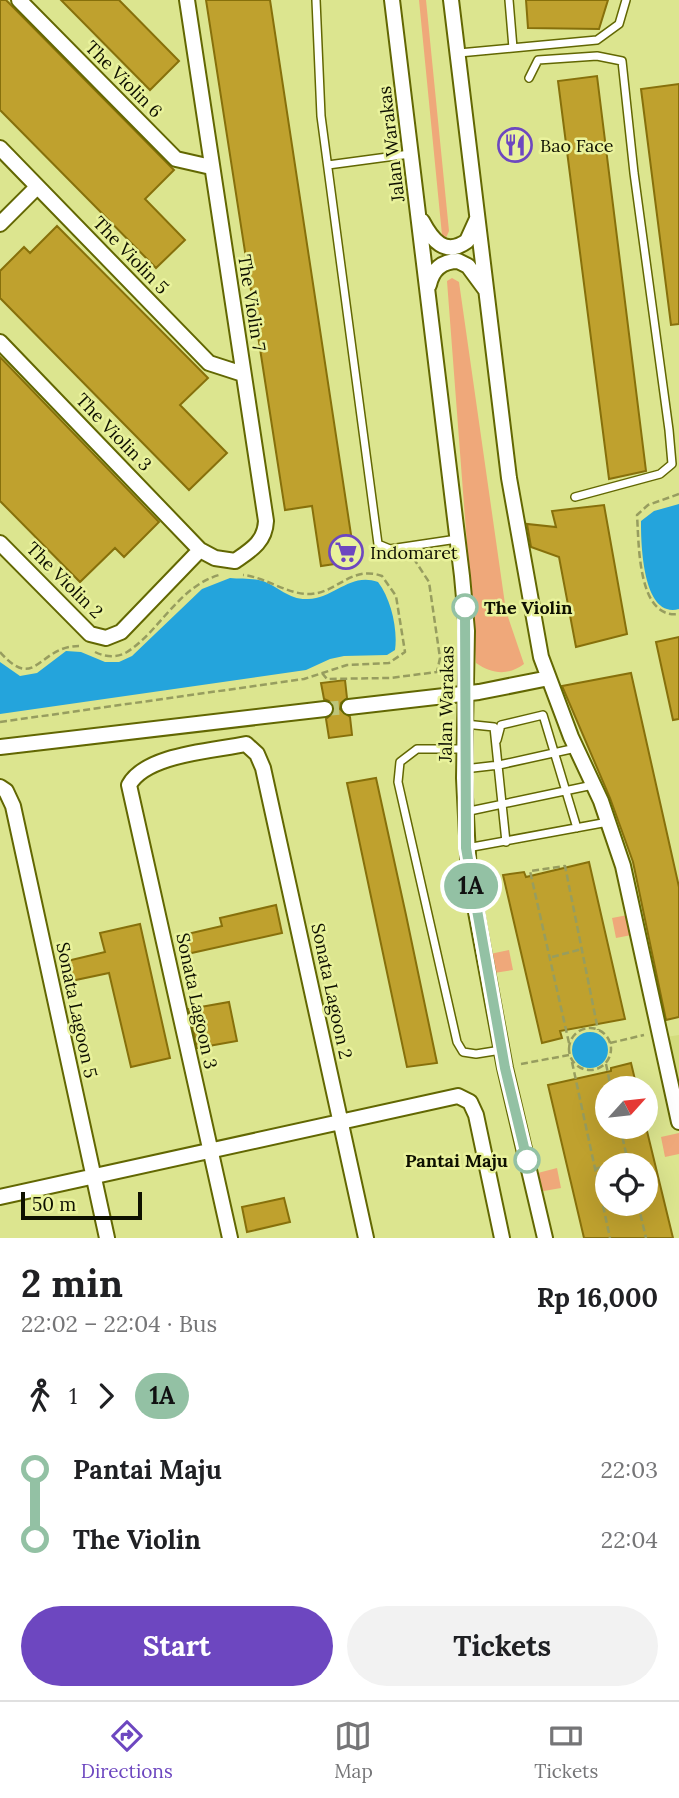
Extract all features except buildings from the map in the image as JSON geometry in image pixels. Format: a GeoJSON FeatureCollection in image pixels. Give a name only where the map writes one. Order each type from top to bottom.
{"type":"FeatureCollection","features":[{"type":"Feature","properties":{"kind":"street","name":"The Violin 6"},"geometry":{"type":"LineString","coordinates":[[19,0],[176,159],[211,167]]}},
{"type":"Feature","properties":{"kind":"street","name":"The Violin 7"},"geometry":{"type":"LineString","coordinates":[[187,0],[266,521],[266,534],[252,550],[235,561],[215,558],[200,550]]}},
{"type":"Feature","properties":{"kind":"street","name":"Jalan Warakas"},"geometry":{"type":"LineString","coordinates":[[392,0],[467,631],[464,749],[466,848],[505,1068],[545,1238]]}},
{"type":"Feature","properties":{"kind":"street"},"geometry":{"type":"LineString","coordinates":[[451,0],[509,478],[541,657],[560,711],[608,822],[623,866],[679,1122]]}},
{"type":"Feature","properties":{"kind":"street","name":"The Violin 5"},"geometry":{"type":"LineString","coordinates":[[0,148],[209,363],[243,374]]}},
{"type":"Feature","properties":{"kind":"street"},"geometry":{"type":"LineString","coordinates":[[0,224],[37,187]]}},
{"type":"Feature","properties":{"kind":"street"},"geometry":{"type":"LineString","coordinates":[[419,216],[432,238],[440,246],[449,248],[467,241],[478,215]]}},
{"type":"Feature","properties":{"kind":"street"},"geometry":{"type":"LineString","coordinates":[[428,293],[431,274],[450,261],[468,266],[487,292]]}},
{"type":"Feature","properties":{"kind":"street","name":"The Violin 3"},"geometry":{"type":"LineString","coordinates":[[0,342],[200,550]]}},
{"type":"Feature","properties":{"kind":"street","name":"The Violin 2"},"geometry":{"type":"LineString","coordinates":[[0,543],[90,634],[106,638],[121,632],[200,550]]}},
{"type":"Feature","properties":{"kind":"street"},"geometry":{"type":"LineString","coordinates":[[349,707],[467,694],[549,678]]}},
{"type":"Feature","properties":{"kind":"street"},"geometry":{"type":"LineString","coordinates":[[0,747],[325,709]]}},
{"type":"Feature","properties":{"kind":"street","name":"Sonata Lagoon 3"},"geometry":{"type":"LineString","coordinates":[[230,1238],[130,785],[136,773],[151,764],[246,744],[257,754]]}},
{"type":"Feature","properties":{"kind":"street","name":"Sonata Lagoon 2"},"geometry":{"type":"LineString","coordinates":[[257,754],[366,1238]]}},
{"type":"Feature","properties":{"kind":"street","name":"Sonata Lagoon 5"},"geometry":{"type":"LineString","coordinates":[[3,789],[13,806],[107,1238]]}},
{"type":"Feature","properties":{"kind":"street"},"geometry":{"type":"LineString","coordinates":[[0,1197],[458,1096],[470,1102],[476,1115],[502,1238]]}},
{"type":"Feature","properties":{"kind":"lane"},"geometry":{"type":"LineString","coordinates":[[316,0],[321,116],[366,442],[374,529],[378,544],[390,549],[458,539]]}},
{"type":"Feature","properties":{"kind":"lane"},"geometry":{"type":"LineString","coordinates":[[509,0],[513,48]]}},
{"type":"Feature","properties":{"kind":"lane"},"geometry":{"type":"LineString","coordinates":[[459,54],[597,40],[620,24],[626,0]]}},
{"type":"Feature","properties":{"kind":"lane"},"geometry":{"type":"LineString","coordinates":[[529,78],[538,60],[597,56],[622,61],[634,173],[669,430],[671,464],[660,474],[575,497]]}},
{"type":"Feature","properties":{"kind":"lane"},"geometry":{"type":"LineString","coordinates":[[328,165],[412,154]]}},
{"type":"Feature","properties":{"kind":"lane"},"geometry":{"type":"LineString","coordinates":[[497,740],[501,725],[560,711]]}},
{"type":"Feature","properties":{"kind":"lane"},"geometry":{"type":"LineString","coordinates":[[543,715],[577,828]]}},
{"type":"Feature","properties":{"kind":"lane"},"geometry":{"type":"LineString","coordinates":[[465,724],[494,727],[506,842]]}},
{"type":"Feature","properties":{"kind":"lane"},"geometry":{"type":"LineString","coordinates":[[464,769],[555,755],[576,748]]}},
{"type":"Feature","properties":{"kind":"lane"},"geometry":{"type":"LineString","coordinates":[[464,749],[417,749],[400,762],[397,782],[457,1042],[463,1052],[476,1055],[502,1049]]}},
{"type":"Feature","properties":{"kind":"lane"},"geometry":{"type":"LineString","coordinates":[[464,812],[503,806],[593,785]]}},
{"type":"Feature","properties":{"kind":"lane"},"geometry":{"type":"LineString","coordinates":[[466,848],[608,822]]}},
{"type":"Feature","properties":{"kind":"path"},"geometry":{"type":"LineString","coordinates":[[679,494],[648,505],[637,515],[640,572],[654,606],[670,616],[679,614]]}},
{"type":"Feature","properties":{"kind":"path"},"geometry":{"type":"LineString","coordinates":[[322,673],[327,679],[390,678],[437,672],[440,658],[429,582],[407,546]]}},
{"type":"Feature","properties":{"kind":"path"},"geometry":{"type":"LineString","coordinates":[[0,652],[12,665],[22,670],[34,667],[60,648],[79,646],[110,657],[127,652],[197,585],[222,573]]}},
{"type":"Feature","properties":{"kind":"path"},"geometry":{"type":"LineString","coordinates":[[0,722],[292,681],[347,665],[389,663],[405,652],[396,596],[382,576],[358,574],[311,594],[281,587],[262,578],[232,574]]}},
{"type":"Feature","properties":{"kind":"path"},"geometry":{"type":"LineString","coordinates":[[595,1168],[530,871],[565,866],[598,1030],[610,1043],[611,1054],[606,1064],[608,1076]]}},
{"type":"Feature","properties":{"kind":"path"},"geometry":{"type":"LineString","coordinates":[[550,957],[583,949]]}},
{"type":"Feature","properties":{"kind":"path"},"geometry":{"type":"LineString","coordinates":[[569,1043],[581,1030],[598,1030]]}},
{"type":"Feature","properties":{"kind":"path"},"geometry":{"type":"LineString","coordinates":[[610,1043],[659,1032]]}},
{"type":"Feature","properties":{"kind":"path"},"geometry":{"type":"LineString","coordinates":[[505,1068],[569,1055]]}},
{"type":"Feature","properties":{"kind":"path"},"geometry":{"type":"LineString","coordinates":[[572,1062],[588,1071],[606,1064]]}},
{"type":"Feature","properties":{"kind":"path"},"geometry":{"type":"LineString","coordinates":[[605,1216],[610,1238]]}},
{"type":"Feature","properties":{"kind":"path"},"geometry":{"type":"LineString","coordinates":[[641,1216],[646,1238]]}},
{"type":"Feature","properties":{"kind":"shaded area"},"geometry":{"type":"Polygon","coordinates":[[[419,0],[426,0],[449,231],[446,238],[442,235],[419,0]]]}},
{"type":"Feature","properties":{"kind":"shaded area"},"geometry":{"type":"Polygon","coordinates":[[[452,278],[459,282],[506,611],[524,664],[506,672],[494,671],[476,663],[447,281],[452,278]]]}},
{"type":"Feature","properties":{"kind":"shaded area"},"geometry":{"type":"Polygon","coordinates":[[[633,914],[637,934],[616,938],[612,918],[633,914]]]}},
{"type":"Feature","properties":{"kind":"shaded area"},"geometry":{"type":"Polygon","coordinates":[[[509,950],[513,970],[494,973],[490,954],[509,950]]]}},
{"type":"Feature","properties":{"kind":"shaded area"},"geometry":{"type":"Polygon","coordinates":[[[679,1035],[679,1104],[666,1037],[679,1035]]]}},
{"type":"Feature","properties":{"kind":"shaded area"},"geometry":{"type":"Polygon","coordinates":[[[679,1133],[679,1154],[665,1157],[661,1137],[679,1133]]]}},
{"type":"Feature","properties":{"kind":"shaded area"},"geometry":{"type":"Polygon","coordinates":[[[557,1168],[561,1188],[538,1192],[534,1174],[557,1168]]]}},
{"type":"Feature","properties":{"kind":"water"},"geometry":{"type":"Polygon","coordinates":[[[679,504],[679,609],[667,609],[657,602],[646,577],[641,521],[654,511],[679,504]]]}},
{"type":"Feature","properties":{"kind":"water"},"geometry":{"type":"Polygon","coordinates":[[[230,578],[263,581],[301,599],[318,598],[359,580],[378,582],[387,597],[392,614],[395,650],[387,655],[330,659],[306,670],[0,714],[0,662],[20,676],[37,673],[66,651],[81,652],[105,662],[119,662],[132,656],[202,589],[230,578]]]}},
{"type":"Feature","properties":{"kind":"water"},"geometry":{"type":"Polygon","coordinates":[[[590,1032],[603,1037],[608,1050],[603,1063],[590,1068],[577,1063],[572,1050],[577,1037],[590,1032]]]}},
{"type":"Feature","properties":{"kind":"tunnel"},"geometry":{"type":"LineString","coordinates":[[325,709],[349,707]]}},
{"type":"Feature","properties":{"kind":"bus line","name":"1A"},"geometry":{"type":"LineString","coordinates":[[465,607],[466,848],[505,1068],[527,1160]]}},
{"type":"Feature","properties":{"kind":"place","name":"Bao Face"},"geometry":{"type":"Point","coordinates":[515,145]}},
{"type":"Feature","properties":{"kind":"place","name":"Indomaret"},"geometry":{"type":"Point","coordinates":[346,552]}},
{"type":"Feature","properties":{"kind":"place","name":"The Violin"},"geometry":{"type":"Point","coordinates":[465,607]}},
{"type":"Feature","properties":{"kind":"place","name":"Pantai Maju"},"geometry":{"type":"Point","coordinates":[527,1160]}}]}
